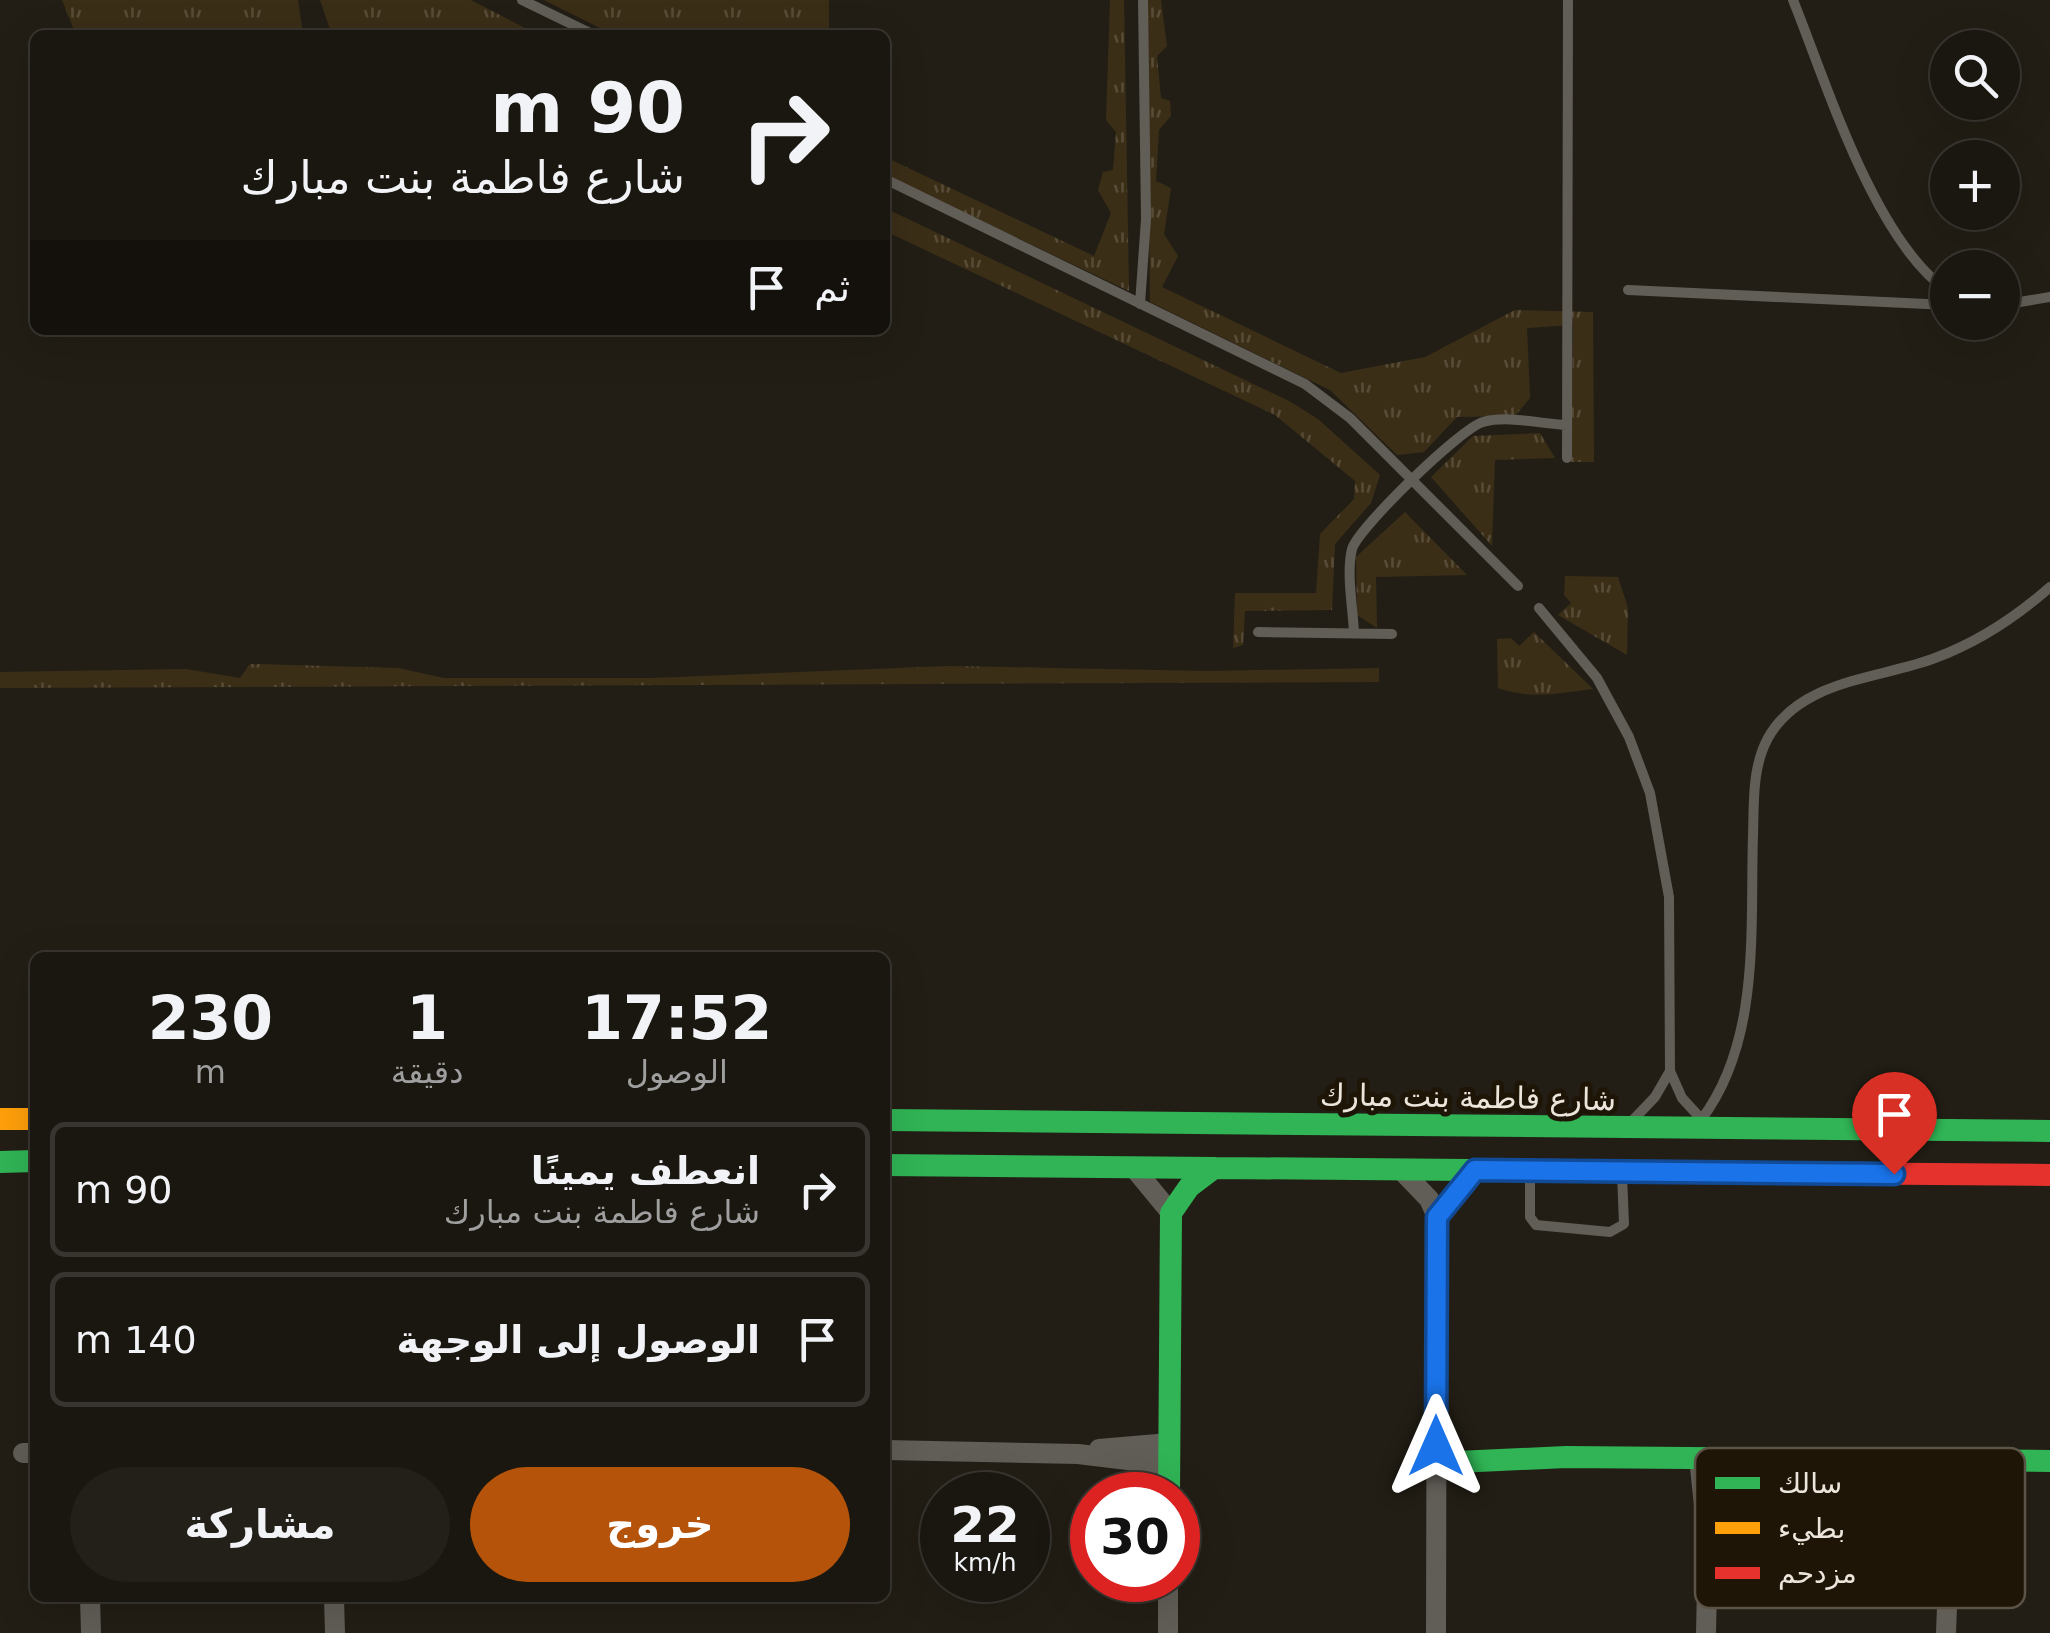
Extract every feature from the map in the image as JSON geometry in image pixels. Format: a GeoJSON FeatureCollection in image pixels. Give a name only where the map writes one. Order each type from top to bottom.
{"type":"FeatureCollection","features":[{"type":"Feature","properties":{"kind":"street"},"geometry":{"type":"LineString","coordinates":[[0,1119],[30,1119]]}},
{"type":"Feature","properties":{"kind":"street","name":"شارع فاطمة بنت مبارك"},"geometry":{"type":"LineString","coordinates":[[890,1120],[1623,1128],[1708,1124],[2050,1130]]}},
{"type":"Feature","properties":{"kind":"street"},"geometry":{"type":"LineString","coordinates":[[0,1162],[30,1161]]}},
{"type":"Feature","properties":{"kind":"street"},"geometry":{"type":"LineString","coordinates":[[890,1165],[2050,1175]]}},
{"type":"Feature","properties":{"kind":"street"},"geometry":{"type":"LineString","coordinates":[[1132,1167],[1171,1213]]}},
{"type":"Feature","properties":{"kind":"street"},"geometry":{"type":"LineString","coordinates":[[1169,1472],[1171,1213],[1189,1187],[1214,1168]]}},
{"type":"Feature","properties":{"kind":"street"},"geometry":{"type":"LineString","coordinates":[[1402,1170],[1417,1184],[1437,1217],[1436,1633]]}},
{"type":"Feature","properties":{"kind":"street"},"geometry":{"type":"LineString","coordinates":[[1437,1217],[1475,1170]]}},
{"type":"Feature","properties":{"kind":"street"},"geometry":{"type":"LineString","coordinates":[[890,1450],[1169,1454]]}},
{"type":"Feature","properties":{"kind":"street"},"geometry":{"type":"LineString","coordinates":[[1436,1454],[1695,1458]]}},
{"type":"Feature","properties":{"kind":"street"},"geometry":{"type":"LineString","coordinates":[[2025,1461],[2050,1461]]}},
{"type":"Feature","properties":{"kind":"street"},"geometry":{"type":"LineString","coordinates":[[90,1602],[91,1633]]}},
{"type":"Feature","properties":{"kind":"street"},"geometry":{"type":"LineString","coordinates":[[334,1602],[335,1633]]}},
{"type":"Feature","properties":{"kind":"street"},"geometry":{"type":"LineString","coordinates":[[1168,1602],[1168,1633]]}},
{"type":"Feature","properties":{"kind":"street"},"geometry":{"type":"LineString","coordinates":[[1706,1633],[1707,1608]]}},
{"type":"Feature","properties":{"kind":"street"},"geometry":{"type":"LineString","coordinates":[[1946,1633],[1947,1608]]}},
{"type":"Feature","properties":{"kind":"lane"},"geometry":{"type":"LineString","coordinates":[[522,0],[584,30]]}},
{"type":"Feature","properties":{"kind":"lane"},"geometry":{"type":"LineString","coordinates":[[1140,304],[1146,219],[1144,0]]}},
{"type":"Feature","properties":{"kind":"lane"},"geometry":{"type":"LineString","coordinates":[[1567,458],[1568,0]]}},
{"type":"Feature","properties":{"kind":"lane"},"geometry":{"type":"LineString","coordinates":[[1793,0],[1877,198],[1917,264],[1930,275]]}},
{"type":"Feature","properties":{"kind":"lane"},"geometry":{"type":"LineString","coordinates":[[890,181],[1305,384],[1350,418],[1518,586]]}},
{"type":"Feature","properties":{"kind":"lane"},"geometry":{"type":"LineString","coordinates":[[1628,290],[1930,304]]}},
{"type":"Feature","properties":{"kind":"lane"},"geometry":{"type":"LineString","coordinates":[[2020,303],[2050,298]]}},
{"type":"Feature","properties":{"kind":"lane"},"geometry":{"type":"LineString","coordinates":[[1354,634],[1352,550],[1361,534],[1414,481],[1466,430],[1482,422],[1567,425]]}},
{"type":"Feature","properties":{"kind":"lane"},"geometry":{"type":"LineString","coordinates":[[1539,608],[1577,651],[1614,708],[1658,818],[1669,896],[1670,1071],[1682,1098],[1708,1124],[1742,1042],[1755,780],[1768,738],[1798,706],[1841,684],[1905,668],[1963,646],[2012,617],[2050,587]]}},
{"type":"Feature","properties":{"kind":"lane"},"geometry":{"type":"LineString","coordinates":[[1258,632],[1392,634]]}},
{"type":"Feature","properties":{"kind":"lane"},"geometry":{"type":"LineString","coordinates":[[1623,1128],[1656,1097],[1670,1071]]}},
{"type":"Feature","properties":{"kind":"lane"},"geometry":{"type":"LineString","coordinates":[[1530,1171],[1530,1217],[1536,1226],[1610,1232],[1624,1224],[1622,1172]]}},
{"type":"Feature","properties":{"kind":"green space"},"geometry":{"type":"Polygon","coordinates":[[[62,0],[298,0],[302,30],[74,30],[62,0]]]}},
{"type":"Feature","properties":{"kind":"green space"},"geometry":{"type":"Polygon","coordinates":[[[320,0],[471,0],[528,30],[330,30],[320,0]]]}},
{"type":"Feature","properties":{"kind":"green space"},"geometry":{"type":"Polygon","coordinates":[[[544,0],[829,0],[829,30],[604,30],[544,0]]]}},
{"type":"Feature","properties":{"kind":"green space"},"geometry":{"type":"Polygon","coordinates":[[[1110,0],[1124,0],[1129,291],[890,177],[890,159],[1094,256],[1111,213],[1098,190],[1103,172],[1113,170],[1116,132],[1106,120],[1110,0]]]}},
{"type":"Feature","properties":{"kind":"green space"},"geometry":{"type":"Polygon","coordinates":[[[1147,0],[1161,0],[1167,46],[1157,56],[1161,98],[1170,101],[1171,116],[1159,130],[1156,181],[1171,188],[1164,234],[1178,256],[1162,287],[1341,373],[1425,357],[1515,310],[1593,312],[1594,462],[1571,462],[1573,325],[1527,328],[1530,398],[1515,416],[1457,417],[1424,452],[1397,455],[1330,390],[1150,302],[1147,0]]]}},
{"type":"Feature","properties":{"kind":"green space"},"geometry":{"type":"Polygon","coordinates":[[[890,210],[1289,401],[1318,419],[1380,475],[1371,503],[1335,544],[1332,610],[1245,611],[1243,645],[1233,648],[1235,593],[1316,593],[1320,534],[1354,499],[1355,481],[1275,415],[890,233],[890,210]]]}},
{"type":"Feature","properties":{"kind":"green space"},"geometry":{"type":"Polygon","coordinates":[[[1540,433],[1555,458],[1495,460],[1492,546],[1431,477],[1473,436],[1540,433]]]}},
{"type":"Feature","properties":{"kind":"green space"},"geometry":{"type":"Polygon","coordinates":[[[1405,512],[1467,575],[1376,577],[1377,628],[1357,615],[1356,557],[1405,512]]]}},
{"type":"Feature","properties":{"kind":"green space"},"geometry":{"type":"Polygon","coordinates":[[[1565,576],[1618,577],[1628,608],[1627,655],[1558,615],[1571,603],[1564,595],[1565,576]]]}},
{"type":"Feature","properties":{"kind":"green space"},"geometry":{"type":"Polygon","coordinates":[[[1534,632],[1593,689],[1534,695],[1498,688],[1497,639],[1511,638],[1519,646],[1534,632]]]}},
{"type":"Feature","properties":{"kind":"green space"},"geometry":{"type":"Polygon","coordinates":[[[250,664],[398,668],[444,678],[653,678],[949,666],[1206,671],[1379,668],[1379,682],[0,688],[0,672],[186,669],[240,678],[250,664]]]}},
{"type":"Feature","properties":{"kind":"traffic: fast"},"geometry":{"type":"LineString","coordinates":[[890,1120],[2050,1131]]}},
{"type":"Feature","properties":{"kind":"traffic: fast"},"geometry":{"type":"LineString","coordinates":[[0,1162],[30,1161]]}},
{"type":"Feature","properties":{"kind":"traffic: fast"},"geometry":{"type":"LineString","coordinates":[[890,1165],[1800,1173]]}},
{"type":"Feature","properties":{"kind":"traffic: fast"},"geometry":{"type":"LineString","coordinates":[[1169,1472],[1171,1213],[1189,1187],[1214,1168]]}},
{"type":"Feature","properties":{"kind":"traffic: fast"},"geometry":{"type":"LineString","coordinates":[[1436,1463],[1566,1457],[1695,1458]]}},
{"type":"Feature","properties":{"kind":"traffic: fast"},"geometry":{"type":"LineString","coordinates":[[2025,1461],[2050,1461]]}},
{"type":"Feature","properties":{"kind":"traffic: slow"},"geometry":{"type":"LineString","coordinates":[[0,1119],[30,1119]]}},
{"type":"Feature","properties":{"kind":"traffic: jam"},"geometry":{"type":"LineString","coordinates":[[1800,1173],[2050,1175]]}},
{"type":"Feature","properties":{"kind":"route"},"geometry":{"type":"LineString","coordinates":[[1436,1446],[1437,1217],[1475,1170],[1894,1174]]}}]}
